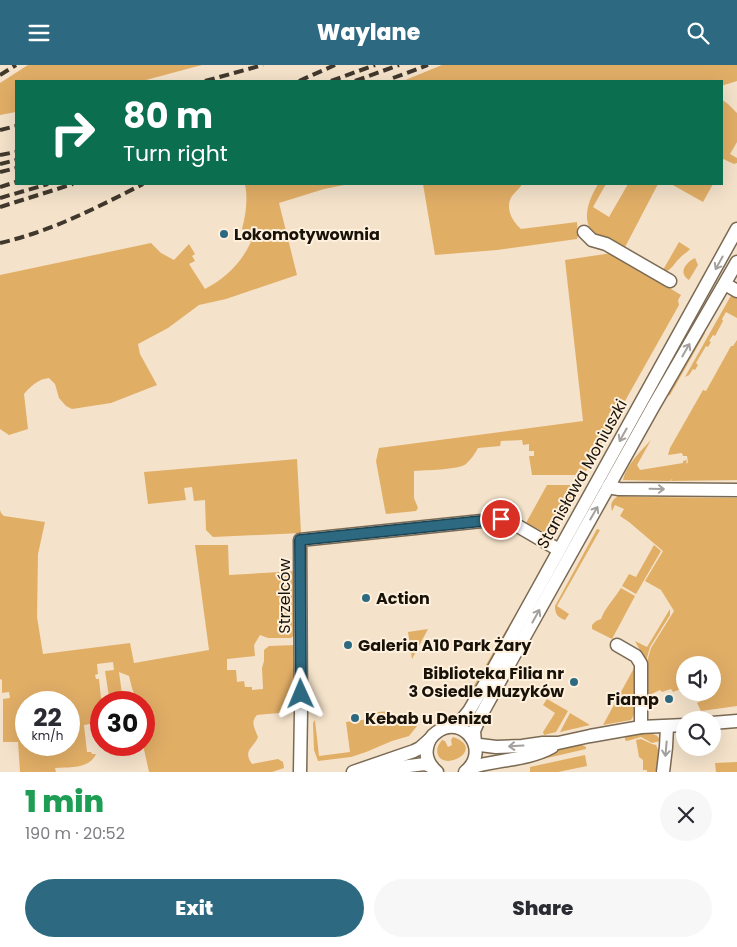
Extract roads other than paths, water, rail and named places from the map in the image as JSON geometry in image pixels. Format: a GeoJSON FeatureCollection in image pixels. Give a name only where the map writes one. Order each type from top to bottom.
{"type":"FeatureCollection","features":[{"type":"Feature","properties":{"kind":"street","name":"Stanisława Moniuszki"},"geometry":{"type":"LineString","coordinates":[[353,772],[420,748],[434,734],[460,721],[469,711],[506,648],[737,229]]}},
{"type":"Feature","properties":{"kind":"street"},"geometry":{"type":"LineString","coordinates":[[584,232],[592,240],[606,244],[670,281]]}},
{"type":"Feature","properties":{"kind":"street","name":"Stanisława Moniuszki"},"geometry":{"type":"LineString","coordinates":[[468,770],[476,756],[474,731],[480,717],[608,487],[737,262]]}},
{"type":"Feature","properties":{"kind":"street"},"geometry":{"type":"LineString","coordinates":[[725,284],[737,291]]}},
{"type":"Feature","properties":{"kind":"street"},"geometry":{"type":"LineString","coordinates":[[608,487],[619,489],[737,490]]}},
{"type":"Feature","properties":{"kind":"street","name":"Strzelców"},"geometry":{"type":"LineString","coordinates":[[300,772],[302,711],[300,540],[501,519],[516,525],[559,550]]}},
{"type":"Feature","properties":{"kind":"street"},"geometry":{"type":"LineString","coordinates":[[617,645],[636,656],[641,664],[641,727]]}},
{"type":"Feature","properties":{"kind":"street"},"geometry":{"type":"LineString","coordinates":[[721,722],[737,721]]}},
{"type":"Feature","properties":{"kind":"street"},"geometry":{"type":"LineString","coordinates":[[447,727],[456,727],[464,730],[470,735],[474,743],[496,747],[558,743],[641,727],[676,726]]}},
{"type":"Feature","properties":{"kind":"street"},"geometry":{"type":"LineString","coordinates":[[663,772],[667,727]]}},
{"type":"Feature","properties":{"kind":"street"},"geometry":{"type":"LineString","coordinates":[[429,740],[427,747],[428,761],[435,771]]}},
{"type":"Feature","properties":{"kind":"street"},"geometry":{"type":"LineString","coordinates":[[468,770],[484,763],[545,751],[558,743]]}},
{"type":"Feature","properties":{"kind":"street"},"geometry":{"type":"LineString","coordinates":[[364,772],[425,764],[435,771]]}},
{"type":"Feature","properties":{"kind":"railway"},"geometry":{"type":"LineString","coordinates":[[0,75],[16,65]]}},
{"type":"Feature","properties":{"kind":"railway"},"geometry":{"type":"LineString","coordinates":[[209,80],[263,65]]}},
{"type":"Feature","properties":{"kind":"railway"},"geometry":{"type":"LineString","coordinates":[[301,80],[335,65]]}},
{"type":"Feature","properties":{"kind":"railway"},"geometry":{"type":"LineString","coordinates":[[334,80],[375,65]]}},
{"type":"Feature","properties":{"kind":"railway"},"geometry":{"type":"LineString","coordinates":[[358,80],[399,65]]}},
{"type":"Feature","properties":{"kind":"railway"},"geometry":{"type":"LineString","coordinates":[[393,78],[428,65]]}},
{"type":"Feature","properties":{"kind":"railway"},"geometry":{"type":"LineString","coordinates":[[0,130],[15,126]]}},
{"type":"Feature","properties":{"kind":"railway"},"geometry":{"type":"LineString","coordinates":[[0,155],[15,152]]}},
{"type":"Feature","properties":{"kind":"railway"},"geometry":{"type":"LineString","coordinates":[[0,164],[15,160]]}},
{"type":"Feature","properties":{"kind":"railway"},"geometry":{"type":"LineString","coordinates":[[0,172],[15,168]]}},
{"type":"Feature","properties":{"kind":"railway"},"geometry":{"type":"LineString","coordinates":[[0,187],[15,182]]}},
{"type":"Feature","properties":{"kind":"railway"},"geometry":{"type":"LineString","coordinates":[[0,198],[45,185]]}},
{"type":"Feature","properties":{"kind":"railway"},"geometry":{"type":"LineString","coordinates":[[0,207],[70,185]]}},
{"type":"Feature","properties":{"kind":"railway"},"geometry":{"type":"LineString","coordinates":[[0,243],[56,225],[141,185]]}},
{"type":"Feature","properties":{"kind":"place","name":"Lokomotywownia"},"geometry":{"type":"Point","coordinates":[224,234]}},
{"type":"Feature","properties":{"kind":"place","name":"Action"},"geometry":{"type":"Point","coordinates":[366,598]}},
{"type":"Feature","properties":{"kind":"place","name":"Galeria A10 Park Żary"},"geometry":{"type":"Point","coordinates":[348,645]}},
{"type":"Feature","properties":{"kind":"place","name":"Biblioteka Filia nr 3 Osiedle Muzyków"},"geometry":{"type":"Point","coordinates":[574,682]}},
{"type":"Feature","properties":{"kind":"place","name":"Fiamp"},"geometry":{"type":"Point","coordinates":[669,699]}},
{"type":"Feature","properties":{"kind":"place","name":"Kebab u Deniza"},"geometry":{"type":"Point","coordinates":[355,718]}}]}
